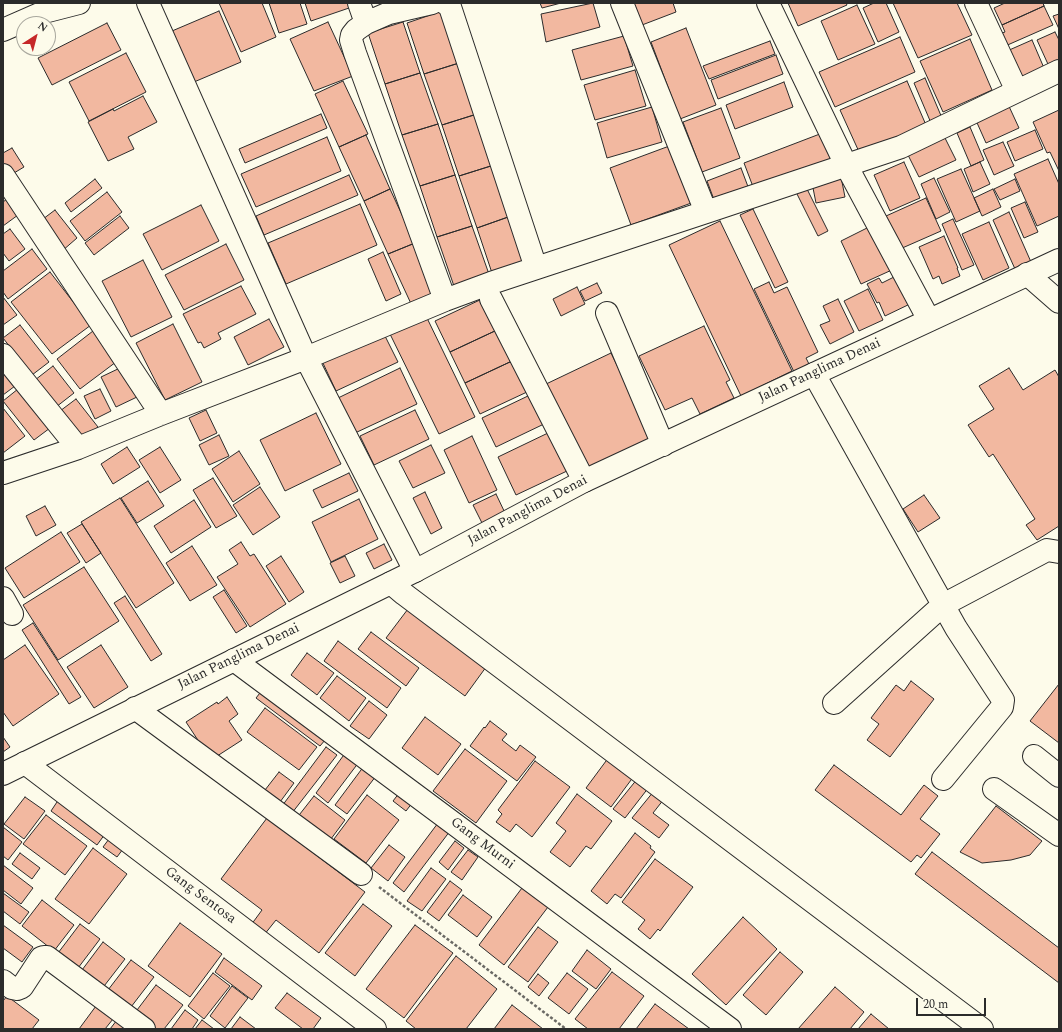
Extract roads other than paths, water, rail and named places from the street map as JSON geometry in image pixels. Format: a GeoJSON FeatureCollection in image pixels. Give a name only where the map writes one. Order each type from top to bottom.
{"type":"FeatureCollection","features":[{"type":"Feature","properties":{"kind":"street"},"geometry":{"type":"LineString","coordinates":[[3,30],[44,12],[79,3]]}},
{"type":"Feature","properties":{"kind":"street"},"geometry":{"type":"LineString","coordinates":[[148,3],[306,358],[415,571]]}},
{"type":"Feature","properties":{"kind":"street"},"geometry":{"type":"LineString","coordinates":[[432,3],[389,13],[362,13],[356,30],[352,35],[352,40],[355,53],[445,300]]}},
{"type":"Feature","properties":{"kind":"street"},"geometry":{"type":"LineString","coordinates":[[445,3],[450,7],[536,268]]}},
{"type":"Feature","properties":{"kind":"street"},"geometry":{"type":"LineString","coordinates":[[622,3],[706,212]]}},
{"type":"Feature","properties":{"kind":"street"},"geometry":{"type":"LineString","coordinates":[[768,3],[846,165],[929,320]]}},
{"type":"Feature","properties":{"kind":"street"},"geometry":{"type":"LineString","coordinates":[[976,3],[1017,91]]}},
{"type":"Feature","properties":{"kind":"street"},"geometry":{"type":"LineString","coordinates":[[3,473],[78,448],[306,358],[445,300],[491,283],[900,147],[1059,71]]}},
{"type":"Feature","properties":{"kind":"street"},"geometry":{"type":"LineString","coordinates":[[3,175],[161,414]]}},
{"type":"Feature","properties":{"kind":"street","name":"Jalan Panglima Denai"},"geometry":{"type":"LineString","coordinates":[[3,774],[415,571],[584,481],[1059,260]]}},
{"type":"Feature","properties":{"kind":"street"},"geometry":{"type":"LineString","coordinates":[[1027,274],[1059,302]]}},
{"type":"Feature","properties":{"kind":"street"},"geometry":{"type":"LineString","coordinates":[[490,299],[584,481]]}},
{"type":"Feature","properties":{"kind":"street"},"geometry":{"type":"LineString","coordinates":[[607,313],[663,444]]}},
{"type":"Feature","properties":{"kind":"street"},"geometry":{"type":"LineString","coordinates":[[3,354],[78,448]]}},
{"type":"Feature","properties":{"kind":"street"},"geometry":{"type":"LineString","coordinates":[[814,374],[956,628],[1003,700],[1002,707],[943,779]]}},
{"type":"Feature","properties":{"kind":"street"},"geometry":{"type":"LineString","coordinates":[[834,703],[943,605],[1047,550],[1059,552]]}},
{"type":"Feature","properties":{"kind":"street"},"geometry":{"type":"LineString","coordinates":[[391,583],[982,1029]]}},
{"type":"Feature","properties":{"kind":"street","name":"Gang Murni"},"geometry":{"type":"LineString","coordinates":[[234,660],[730,1029]]}},
{"type":"Feature","properties":{"kind":"street"},"geometry":{"type":"LineString","coordinates":[[135,708],[362,874]]}},
{"type":"Feature","properties":{"kind":"street"},"geometry":{"type":"LineString","coordinates":[[1034,756],[1059,776]]}},
{"type":"Feature","properties":{"kind":"street","name":"Gang Sentosa"},"geometry":{"type":"LineString","coordinates":[[25,763],[375,1029]]}},
{"type":"Feature","properties":{"kind":"street"},"geometry":{"type":"LineString","coordinates":[[994,789],[1059,835]]}},
{"type":"Feature","properties":{"kind":"street"},"geometry":{"type":"LineString","coordinates":[[3,981],[12,988],[17,989],[22,987],[41,958],[47,957],[144,1029]]}}]}
